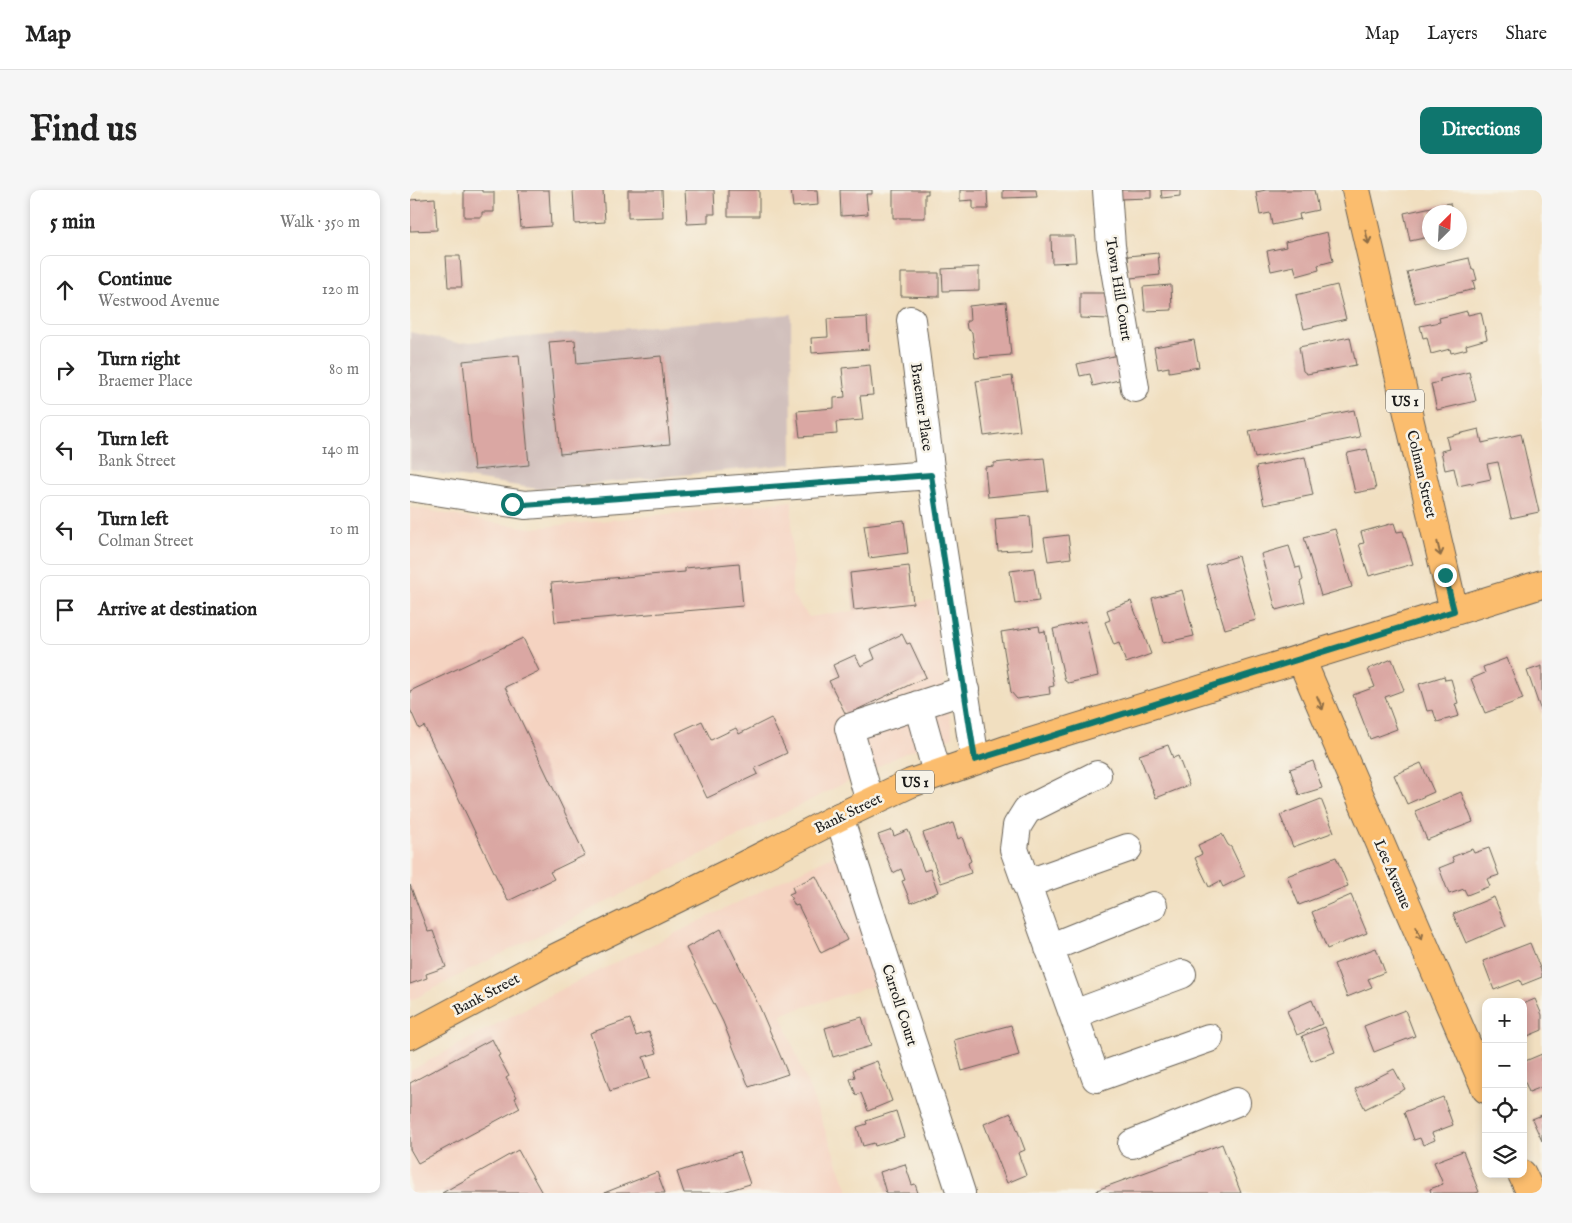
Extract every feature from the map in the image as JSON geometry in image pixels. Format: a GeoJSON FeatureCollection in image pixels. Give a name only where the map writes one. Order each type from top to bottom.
{"type":"FeatureCollection","features":[{"type":"Feature","properties":{"kind":"main road","name":"Colman Street"},"geometry":{"type":"LineString","coordinates":[[1356,190],[1454,611]]}},
{"type":"Feature","properties":{"kind":"main road","name":"Bank Street"},"geometry":{"type":"LineString","coordinates":[[410,1035],[547,962],[839,817],[937,773],[1542,584]]}},
{"type":"Feature","properties":{"kind":"main road","name":"Lee Avenue"},"geometry":{"type":"LineString","coordinates":[[1300,659],[1486,1088]]}},
{"type":"Feature","properties":{"kind":"main road"},"geometry":{"type":"LineString","coordinates":[[1524,1178],[1530,1193]]}},
{"type":"Feature","properties":{"kind":"street","name":"Town Hill Court"},"geometry":{"type":"LineString","coordinates":[[1107,190],[1111,246],[1135,388]]}},
{"type":"Feature","properties":{"kind":"street","name":"Braemer Place"},"geometry":{"type":"LineString","coordinates":[[911,320],[931,475],[975,760]]}},
{"type":"Feature","properties":{"kind":"street"},"geometry":{"type":"LineString","coordinates":[[410,488],[524,505],[931,475]]}},
{"type":"Feature","properties":{"kind":"street"},"geometry":{"type":"LineString","coordinates":[[870,802],[850,728],[964,690]]}},
{"type":"Feature","properties":{"kind":"street"},"geometry":{"type":"LineString","coordinates":[[918,705],[937,773]]}},
{"type":"Feature","properties":{"kind":"street"},"geometry":{"type":"LineString","coordinates":[[1097,775],[1027,810],[1017,826],[1014,849],[1096,1078],[1209,1038]]}},
{"type":"Feature","properties":{"kind":"street","name":"Carroll Court"},"geometry":{"type":"LineString","coordinates":[[839,817],[961,1193]]}},
{"type":"Feature","properties":{"kind":"street"},"geometry":{"type":"LineString","coordinates":[[1026,884],[1128,848]]}},
{"type":"Feature","properties":{"kind":"street"},"geometry":{"type":"LineString","coordinates":[[1049,948],[1153,906]]}},
{"type":"Feature","properties":{"kind":"street"},"geometry":{"type":"LineString","coordinates":[[1074,1014],[1182,974]]}},
{"type":"Feature","properties":{"kind":"street"},"geometry":{"type":"LineString","coordinates":[[1132,1144],[1236,1102]]}},
{"type":"Feature","properties":{"kind":"shaded area"},"geometry":{"type":"Polygon","coordinates":[[[791,314],[792,464],[538,489],[410,469],[410,332],[458,343],[791,314]]]}},
{"type":"Feature","properties":{"kind":"shaded area"},"geometry":{"type":"Polygon","coordinates":[[[792,501],[792,595],[809,617],[932,600],[953,737],[907,752],[410,1001],[410,507],[533,528],[792,501]]]}},
{"type":"Feature","properties":{"kind":"shaded area"},"geometry":{"type":"Polygon","coordinates":[[[842,851],[883,983],[781,1014],[849,1193],[410,1193],[410,1071],[548,996],[842,851]]]}},
{"type":"Feature","properties":{"kind":"building"},"geometry":{"type":"Polygon","coordinates":[[[464,190],[494,192],[494,212],[482,212],[482,217],[464,217],[464,190]]]}},
{"type":"Feature","properties":{"kind":"building"},"geometry":{"type":"Polygon","coordinates":[[[518,190],[549,190],[551,226],[521,228],[518,190]]]}},
{"type":"Feature","properties":{"kind":"building"},"geometry":{"type":"Polygon","coordinates":[[[573,190],[603,190],[605,222],[575,224],[573,190]]]}},
{"type":"Feature","properties":{"kind":"building"},"geometry":{"type":"Polygon","coordinates":[[[628,190],[662,190],[663,217],[628,218],[628,190]]]}},
{"type":"Feature","properties":{"kind":"building"},"geometry":{"type":"Polygon","coordinates":[[[685,190],[714,190],[715,214],[708,214],[708,223],[687,224],[685,190]]]}},
{"type":"Feature","properties":{"kind":"building"},"geometry":{"type":"Polygon","coordinates":[[[728,190],[759,190],[759,216],[728,216],[728,190]]]}},
{"type":"Feature","properties":{"kind":"building"},"geometry":{"type":"Polygon","coordinates":[[[791,190],[817,190],[818,205],[793,207],[791,190]]]}},
{"type":"Feature","properties":{"kind":"building"},"geometry":{"type":"Polygon","coordinates":[[[840,190],[872,190],[872,194],[866,194],[868,214],[841,216],[840,190]]]}},
{"type":"Feature","properties":{"kind":"building"},"geometry":{"type":"Polygon","coordinates":[[[893,190],[928,190],[928,194],[925,194],[925,218],[893,218],[893,190]]]}},
{"type":"Feature","properties":{"kind":"building"},"geometry":{"type":"Polygon","coordinates":[[[960,190],[987,190],[988,209],[973,209],[973,200],[960,201],[960,190]]]}},
{"type":"Feature","properties":{"kind":"building"},"geometry":{"type":"Polygon","coordinates":[[[1003,190],[1036,190],[1037,197],[1003,198],[1003,190]]]}},
{"type":"Feature","properties":{"kind":"building"},"geometry":{"type":"Polygon","coordinates":[[[1118,190],[1151,190],[1151,198],[1118,199],[1118,190]]]}},
{"type":"Feature","properties":{"kind":"building"},"geometry":{"type":"Polygon","coordinates":[[[1161,190],[1180,190],[1180,196],[1162,198],[1161,190]]]}},
{"type":"Feature","properties":{"kind":"building"},"geometry":{"type":"Polygon","coordinates":[[[1266,190],[1314,190],[1318,210],[1299,214],[1300,219],[1272,225],[1270,213],[1260,215],[1256,192],[1266,190]]]}},
{"type":"Feature","properties":{"kind":"building"},"geometry":{"type":"Polygon","coordinates":[[[435,198],[437,230],[410,231],[410,200],[435,198]]]}},
{"type":"Feature","properties":{"kind":"building"},"geometry":{"type":"Polygon","coordinates":[[[1422,209],[1422,238],[1410,241],[1404,213],[1422,209]]]}},
{"type":"Feature","properties":{"kind":"building"},"geometry":{"type":"Polygon","coordinates":[[[1327,232],[1333,261],[1318,265],[1319,270],[1297,276],[1294,266],[1271,271],[1267,251],[1286,247],[1285,242],[1327,232]]]}},
{"type":"Feature","properties":{"kind":"building"},"geometry":{"type":"Polygon","coordinates":[[[1051,236],[1074,236],[1076,262],[1052,263],[1051,236]]]}},
{"type":"Feature","properties":{"kind":"building"},"geometry":{"type":"Polygon","coordinates":[[[1158,253],[1160,275],[1130,278],[1128,256],[1158,253]]]}},
{"type":"Feature","properties":{"kind":"building"},"geometry":{"type":"Polygon","coordinates":[[[446,256],[460,256],[462,287],[448,287],[446,256]]]}},
{"type":"Feature","properties":{"kind":"building"},"geometry":{"type":"Polygon","coordinates":[[[1469,258],[1477,280],[1473,281],[1475,289],[1415,303],[1407,272],[1469,258]]]}},
{"type":"Feature","properties":{"kind":"building"},"geometry":{"type":"Polygon","coordinates":[[[979,267],[979,290],[943,291],[942,269],[979,267]]]}},
{"type":"Feature","properties":{"kind":"building"},"geometry":{"type":"Polygon","coordinates":[[[901,273],[939,273],[939,297],[901,296],[901,273]]]}},
{"type":"Feature","properties":{"kind":"building"},"geometry":{"type":"Polygon","coordinates":[[[1171,285],[1172,310],[1145,311],[1143,287],[1171,285]]]}},
{"type":"Feature","properties":{"kind":"building"},"geometry":{"type":"Polygon","coordinates":[[[1337,285],[1346,319],[1304,329],[1296,295],[1337,285]]]}},
{"type":"Feature","properties":{"kind":"building"},"geometry":{"type":"Polygon","coordinates":[[[1080,293],[1110,293],[1111,319],[1080,318],[1080,293]]]}},
{"type":"Feature","properties":{"kind":"building"},"geometry":{"type":"Polygon","coordinates":[[[1006,302],[1011,355],[975,358],[972,332],[967,329],[966,321],[970,321],[969,306],[1006,302]]]}},
{"type":"Feature","properties":{"kind":"building"},"geometry":{"type":"Polygon","coordinates":[[[1467,311],[1468,315],[1481,312],[1487,339],[1466,345],[1467,349],[1451,353],[1450,349],[1431,354],[1427,337],[1423,338],[1420,326],[1440,322],[1439,318],[1467,311]]]}},
{"type":"Feature","properties":{"kind":"building"},"geometry":{"type":"Polygon","coordinates":[[[867,317],[869,349],[812,353],[811,338],[828,337],[827,319],[867,317]]]}},
{"type":"Feature","properties":{"kind":"building"},"geometry":{"type":"Polygon","coordinates":[[[1350,337],[1356,365],[1307,374],[1303,371],[1299,347],[1350,337]]]}},
{"type":"Feature","properties":{"kind":"building"},"geometry":{"type":"Polygon","coordinates":[[[575,340],[577,364],[661,356],[670,444],[560,454],[549,342],[575,340]]]}},
{"type":"Feature","properties":{"kind":"building"},"geometry":{"type":"Polygon","coordinates":[[[1194,340],[1199,367],[1169,372],[1169,367],[1158,369],[1154,347],[1194,340]]]}},
{"type":"Feature","properties":{"kind":"building"},"geometry":{"type":"Polygon","coordinates":[[[519,355],[529,465],[474,470],[463,361],[519,355]]]}},
{"type":"Feature","properties":{"kind":"building"},"geometry":{"type":"Polygon","coordinates":[[[1118,355],[1123,379],[1093,386],[1090,374],[1080,376],[1077,364],[1118,355]]]}},
{"type":"Feature","properties":{"kind":"building"},"geometry":{"type":"Polygon","coordinates":[[[870,365],[873,395],[860,396],[863,420],[836,422],[837,434],[800,437],[797,411],[834,408],[834,398],[845,397],[842,368],[870,365]]]}},
{"type":"Feature","properties":{"kind":"building"},"geometry":{"type":"Polygon","coordinates":[[[1469,372],[1476,401],[1437,410],[1431,384],[1440,382],[1440,379],[1469,372]]]}},
{"type":"Feature","properties":{"kind":"building"},"geometry":{"type":"Polygon","coordinates":[[[1012,376],[1020,431],[984,436],[976,381],[1012,376]]]}},
{"type":"Feature","properties":{"kind":"building"},"geometry":{"type":"Polygon","coordinates":[[[1354,410],[1360,437],[1255,458],[1249,431],[1354,410]]]}},
{"type":"Feature","properties":{"kind":"building"},"geometry":{"type":"Polygon","coordinates":[[[1479,429],[1482,443],[1521,434],[1539,512],[1511,518],[1498,462],[1487,464],[1491,479],[1458,486],[1454,468],[1445,470],[1441,451],[1449,449],[1446,437],[1479,429]]]}},
{"type":"Feature","properties":{"kind":"building"},"geometry":{"type":"Polygon","coordinates":[[[1367,449],[1376,489],[1355,493],[1347,457],[1348,453],[1367,449]]]}},
{"type":"Feature","properties":{"kind":"building"},"geometry":{"type":"Polygon","coordinates":[[[1305,457],[1313,495],[1264,505],[1256,467],[1305,457]]]}},
{"type":"Feature","properties":{"kind":"building"},"geometry":{"type":"Polygon","coordinates":[[[1044,458],[1048,491],[988,497],[985,467],[994,466],[994,463],[1044,458]]]}},
{"type":"Feature","properties":{"kind":"building"},"geometry":{"type":"Polygon","coordinates":[[[1030,516],[1033,549],[998,551],[995,519],[1030,516]]]}},
{"type":"Feature","properties":{"kind":"building"},"geometry":{"type":"Polygon","coordinates":[[[904,520],[908,553],[869,558],[864,525],[904,520]]]}},
{"type":"Feature","properties":{"kind":"building"},"geometry":{"type":"Polygon","coordinates":[[[1394,523],[1397,532],[1403,531],[1413,564],[1369,576],[1359,544],[1364,543],[1361,532],[1394,523]]]}},
{"type":"Feature","properties":{"kind":"building"},"geometry":{"type":"Polygon","coordinates":[[[1335,529],[1352,587],[1321,596],[1304,537],[1335,529]]]}},
{"type":"Feature","properties":{"kind":"building"},"geometry":{"type":"Polygon","coordinates":[[[1068,535],[1071,558],[1048,561],[1044,538],[1068,535]]]}},
{"type":"Feature","properties":{"kind":"building"},"geometry":{"type":"Polygon","coordinates":[[[1289,546],[1296,568],[1300,567],[1303,580],[1300,582],[1305,602],[1276,610],[1261,554],[1289,546]]]}},
{"type":"Feature","properties":{"kind":"building"},"geometry":{"type":"Polygon","coordinates":[[[1238,556],[1256,620],[1225,629],[1206,566],[1238,556]]]}},
{"type":"Feature","properties":{"kind":"building"},"geometry":{"type":"Polygon","coordinates":[[[739,563],[743,606],[555,622],[551,583],[685,572],[685,568],[739,563]]]}},
{"type":"Feature","properties":{"kind":"building"},"geometry":{"type":"Polygon","coordinates":[[[909,566],[913,603],[854,610],[850,573],[909,566]]]}},
{"type":"Feature","properties":{"kind":"building"},"geometry":{"type":"Polygon","coordinates":[[[1034,568],[1039,601],[1015,604],[1010,571],[1034,568]]]}},
{"type":"Feature","properties":{"kind":"building"},"geometry":{"type":"Polygon","coordinates":[[[1182,590],[1194,636],[1163,643],[1152,598],[1182,590]]]}},
{"type":"Feature","properties":{"kind":"building"},"geometry":{"type":"Polygon","coordinates":[[[1131,601],[1151,654],[1126,663],[1119,643],[1114,645],[1105,622],[1110,620],[1107,610],[1131,601]]]}},
{"type":"Feature","properties":{"kind":"building"},"geometry":{"type":"Polygon","coordinates":[[[1086,621],[1098,676],[1068,683],[1065,681],[1053,629],[1086,621]]]}},
{"type":"Feature","properties":{"kind":"building"},"geometry":{"type":"Polygon","coordinates":[[[1039,626],[1040,632],[1045,631],[1054,686],[1049,687],[1050,694],[1017,699],[1011,692],[1001,632],[1039,626]]]}},
{"type":"Feature","properties":{"kind":"building"},"geometry":{"type":"Polygon","coordinates":[[[902,634],[907,644],[910,643],[926,677],[846,715],[829,681],[838,677],[833,665],[855,655],[861,666],[875,659],[871,649],[902,634]]]}},
{"type":"Feature","properties":{"kind":"building"},"geometry":{"type":"Polygon","coordinates":[[[523,638],[539,671],[505,687],[585,855],[550,872],[554,879],[508,901],[424,726],[419,729],[410,709],[410,691],[523,638]]]}},
{"type":"Feature","properties":{"kind":"building"},"geometry":{"type":"Polygon","coordinates":[[[1507,658],[1523,699],[1485,713],[1471,679],[1485,673],[1483,667],[1507,658]]]}},
{"type":"Feature","properties":{"kind":"building"},"geometry":{"type":"Polygon","coordinates":[[[1392,659],[1404,690],[1385,697],[1397,729],[1370,739],[1353,695],[1375,687],[1368,669],[1392,659]]]}},
{"type":"Feature","properties":{"kind":"building"},"geometry":{"type":"Polygon","coordinates":[[[1542,666],[1542,714],[1527,671],[1542,666]]]}},
{"type":"Feature","properties":{"kind":"building"},"geometry":{"type":"Polygon","coordinates":[[[1444,676],[1445,680],[1451,679],[1458,703],[1455,704],[1459,716],[1437,722],[1433,710],[1427,711],[1419,684],[1444,676]]]}},
{"type":"Feature","properties":{"kind":"building"},"geometry":{"type":"Polygon","coordinates":[[[771,718],[787,753],[755,768],[758,774],[707,798],[676,733],[702,721],[711,740],[736,728],[739,734],[771,718]]]}},
{"type":"Feature","properties":{"kind":"building"},"geometry":{"type":"Polygon","coordinates":[[[1168,745],[1173,758],[1178,756],[1189,785],[1156,798],[1139,755],[1168,745]]]}},
{"type":"Feature","properties":{"kind":"building"},"geometry":{"type":"Polygon","coordinates":[[[1313,761],[1322,788],[1299,795],[1290,769],[1313,761]]]}},
{"type":"Feature","properties":{"kind":"building"},"geometry":{"type":"Polygon","coordinates":[[[1421,763],[1434,792],[1407,804],[1394,775],[1421,763]]]}},
{"type":"Feature","properties":{"kind":"building"},"geometry":{"type":"Polygon","coordinates":[[[1461,792],[1473,822],[1427,840],[1415,811],[1461,792]]]}},
{"type":"Feature","properties":{"kind":"building"},"geometry":{"type":"Polygon","coordinates":[[[1321,799],[1334,832],[1293,847],[1280,815],[1321,799]]]}},
{"type":"Feature","properties":{"kind":"building"},"geometry":{"type":"Polygon","coordinates":[[[953,823],[958,839],[962,837],[971,861],[968,863],[971,873],[941,883],[923,833],[953,823]]]}},
{"type":"Feature","properties":{"kind":"building"},"geometry":{"type":"Polygon","coordinates":[[[892,830],[894,836],[908,830],[924,871],[930,869],[938,892],[911,903],[902,881],[905,880],[901,869],[893,873],[878,835],[892,830]]]}},
{"type":"Feature","properties":{"kind":"building"},"geometry":{"type":"Polygon","coordinates":[[[1222,834],[1231,847],[1245,876],[1223,887],[1220,881],[1209,887],[1195,858],[1202,854],[1198,845],[1222,834]]]}},
{"type":"Feature","properties":{"kind":"building"},"geometry":{"type":"Polygon","coordinates":[[[1489,848],[1499,875],[1487,879],[1490,886],[1467,895],[1464,889],[1449,894],[1439,868],[1454,862],[1452,857],[1472,849],[1474,853],[1489,848]]]}},
{"type":"Feature","properties":{"kind":"building"},"geometry":{"type":"Polygon","coordinates":[[[1336,857],[1348,886],[1299,905],[1287,876],[1336,857]]]}},
{"type":"Feature","properties":{"kind":"building"},"geometry":{"type":"Polygon","coordinates":[[[816,876],[847,940],[821,953],[798,905],[795,906],[789,894],[794,892],[792,887],[816,876]]]}},
{"type":"Feature","properties":{"kind":"building"},"geometry":{"type":"Polygon","coordinates":[[[410,885],[428,932],[433,931],[446,967],[426,974],[427,978],[410,984],[410,885]]]}},
{"type":"Feature","properties":{"kind":"building"},"geometry":{"type":"Polygon","coordinates":[[[1351,895],[1367,933],[1327,949],[1312,912],[1351,895]]]}},
{"type":"Feature","properties":{"kind":"building"},"geometry":{"type":"Polygon","coordinates":[[[1494,897],[1506,926],[1466,943],[1453,914],[1494,897]]]}},
{"type":"Feature","properties":{"kind":"building"},"geometry":{"type":"Polygon","coordinates":[[[721,929],[760,1008],[788,1074],[749,1087],[723,1022],[686,948],[721,929]]]}},
{"type":"Feature","properties":{"kind":"building"},"geometry":{"type":"Polygon","coordinates":[[[1530,943],[1542,977],[1522,985],[1520,980],[1494,990],[1483,961],[1530,943]]]}},
{"type":"Feature","properties":{"kind":"building"},"geometry":{"type":"Polygon","coordinates":[[[1376,948],[1385,972],[1368,979],[1372,987],[1347,997],[1334,964],[1376,948]]]}},
{"type":"Feature","properties":{"kind":"building"},"geometry":{"type":"Polygon","coordinates":[[[1535,999],[1542,1015],[1542,1030],[1527,1036],[1527,1002],[1535,999]]]}},
{"type":"Feature","properties":{"kind":"building"},"geometry":{"type":"Polygon","coordinates":[[[1312,1000],[1322,1024],[1297,1035],[1287,1011],[1312,1000]]]}},
{"type":"Feature","properties":{"kind":"building"},"geometry":{"type":"Polygon","coordinates":[[[1405,1010],[1415,1036],[1374,1052],[1364,1026],[1405,1010]]]}},
{"type":"Feature","properties":{"kind":"building"},"geometry":{"type":"Polygon","coordinates":[[[862,1017],[871,1046],[833,1057],[825,1028],[862,1017]]]}},
{"type":"Feature","properties":{"kind":"building"},"geometry":{"type":"Polygon","coordinates":[[[630,1019],[636,1036],[649,1032],[657,1053],[643,1057],[650,1078],[610,1091],[590,1033],[630,1019]]]}},
{"type":"Feature","properties":{"kind":"building"},"geometry":{"type":"Polygon","coordinates":[[[1011,1025],[1019,1055],[962,1071],[954,1040],[1011,1025]]]}},
{"type":"Feature","properties":{"kind":"building"},"geometry":{"type":"Polygon","coordinates":[[[1325,1027],[1335,1052],[1311,1061],[1302,1036],[1325,1027]]]}},
{"type":"Feature","properties":{"kind":"building"},"geometry":{"type":"Polygon","coordinates":[[[492,1039],[500,1055],[498,1056],[509,1076],[506,1078],[517,1097],[515,1098],[520,1108],[418,1163],[410,1149],[410,1083],[492,1039]]]}},
{"type":"Feature","properties":{"kind":"building"},"geometry":{"type":"Polygon","coordinates":[[[1542,1054],[1542,1087],[1529,1092],[1527,1087],[1527,1060],[1542,1054]]]}},
{"type":"Feature","properties":{"kind":"building"},"geometry":{"type":"Polygon","coordinates":[[[877,1061],[892,1101],[868,1111],[861,1093],[856,1095],[850,1079],[855,1077],[853,1070],[877,1061]]]}},
{"type":"Feature","properties":{"kind":"building"},"geometry":{"type":"Polygon","coordinates":[[[1394,1069],[1405,1089],[1365,1109],[1355,1089],[1394,1069]]]}},
{"type":"Feature","properties":{"kind":"building"},"geometry":{"type":"Polygon","coordinates":[[[1443,1097],[1453,1125],[1432,1133],[1435,1140],[1423,1145],[1420,1138],[1414,1140],[1404,1112],[1443,1097]]]}},
{"type":"Feature","properties":{"kind":"building"},"geometry":{"type":"Polygon","coordinates":[[[896,1111],[904,1137],[875,1146],[874,1143],[863,1146],[857,1127],[867,1124],[866,1121],[896,1111]]]}},
{"type":"Feature","properties":{"kind":"building"},"geometry":{"type":"Polygon","coordinates":[[[1011,1113],[1025,1150],[1018,1153],[1026,1175],[1007,1183],[984,1124],[1011,1113]]]}},
{"type":"Feature","properties":{"kind":"building"},"geometry":{"type":"Polygon","coordinates":[[[1542,1115],[1542,1141],[1532,1119],[1542,1115]]]}},
{"type":"Feature","properties":{"kind":"building"},"geometry":{"type":"Polygon","coordinates":[[[1222,1144],[1241,1193],[1098,1193],[1097,1190],[1222,1144]]]}},
{"type":"Feature","properties":{"kind":"building"},"geometry":{"type":"Polygon","coordinates":[[[518,1150],[542,1193],[442,1193],[518,1150]]]}},
{"type":"Feature","properties":{"kind":"building"},"geometry":{"type":"Polygon","coordinates":[[[1463,1151],[1479,1192],[1431,1193],[1430,1189],[1443,1184],[1434,1162],[1463,1151]]]}},
{"type":"Feature","properties":{"kind":"building"},"geometry":{"type":"Polygon","coordinates":[[[739,1152],[750,1184],[720,1193],[684,1193],[677,1172],[739,1152]]]}},
{"type":"Feature","properties":{"kind":"building"},"geometry":{"type":"Polygon","coordinates":[[[905,1164],[912,1185],[915,1184],[918,1193],[886,1193],[880,1172],[905,1164]]]}},
{"type":"Feature","properties":{"kind":"building"},"geometry":{"type":"Polygon","coordinates":[[[657,1172],[665,1193],[604,1193],[657,1172]]]}},
{"type":"Feature","properties":{"kind":"route"},"geometry":{"type":"LineString","coordinates":[[512,504],[524,505],[931,475],[975,760],[1454,611],[1445,575]]}}]}
